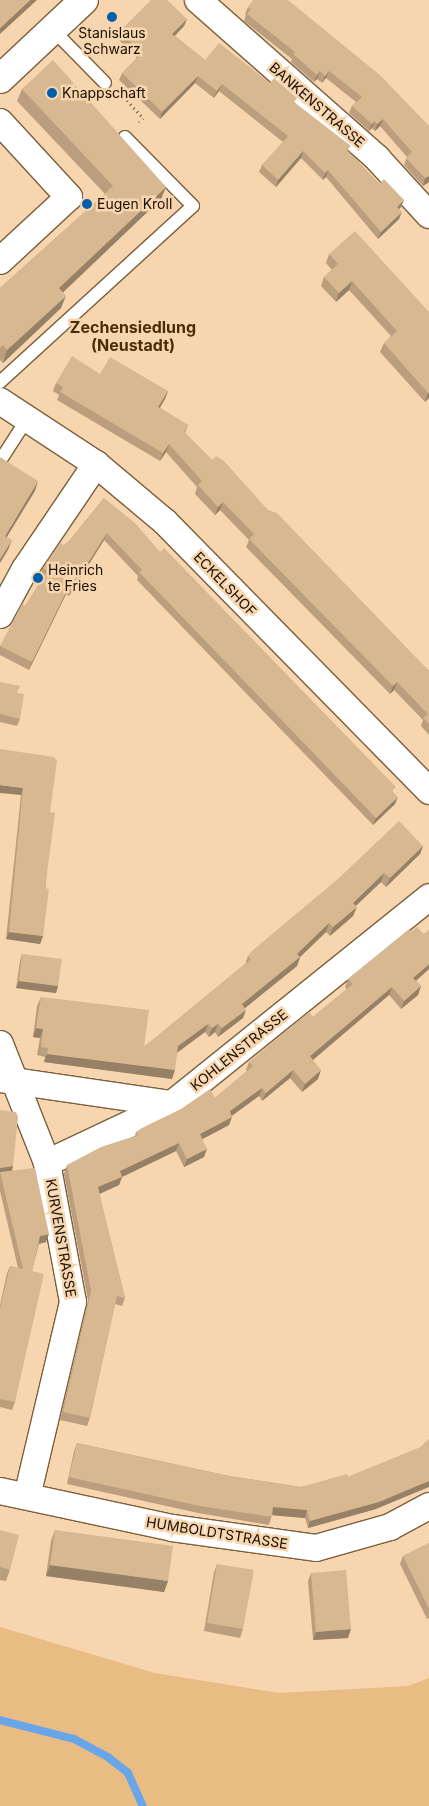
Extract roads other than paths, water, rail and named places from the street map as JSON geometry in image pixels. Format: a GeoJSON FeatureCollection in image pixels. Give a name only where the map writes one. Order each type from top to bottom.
{"type":"FeatureCollection","features":[{"type":"Feature","properties":{"kind":"street"},"geometry":{"type":"LineString","coordinates":[[0,79],[84,0]]}},
{"type":"Feature","properties":{"kind":"street","name":"BANKENSTRASSE"},"geometry":{"type":"LineString","coordinates":[[198,0],[377,158],[429,215]]}},
{"type":"Feature","properties":{"kind":"street"},"geometry":{"type":"LineString","coordinates":[[0,122],[69,197],[0,261]]}},
{"type":"Feature","properties":{"kind":"street","name":"ECKELSHOF"},"geometry":{"type":"LineString","coordinates":[[0,401],[96,464],[165,522],[429,791]]}},
{"type":"Feature","properties":{"kind":"street"},"geometry":{"type":"LineString","coordinates":[[0,615],[25,569],[96,464]]}},
{"type":"Feature","properties":{"kind":"street","name":"KOHLENSTRASSE"},"geometry":{"type":"LineString","coordinates":[[47,1163],[172,1104],[429,897]]}},
{"type":"Feature","properties":{"kind":"street","name":"KURVENSTRASSE"},"geometry":{"type":"LineString","coordinates":[[0,1044],[7,1080],[47,1163],[73,1302],[27,1496]]}},
{"type":"Feature","properties":{"kind":"street"},"geometry":{"type":"LineString","coordinates":[[7,1080],[172,1104]]}},
{"type":"Feature","properties":{"kind":"street","name":"HUMBOLDTSTRASSE"},"geometry":{"type":"LineString","coordinates":[[0,1490],[172,1528],[316,1548],[390,1527],[429,1506]]}},
{"type":"Feature","properties":{"kind":"lane"},"geometry":{"type":"LineString","coordinates":[[53,30],[106,84]]}},
{"type":"Feature","properties":{"kind":"lane"},"geometry":{"type":"LineString","coordinates":[[0,382],[193,206],[125,137]]}},
{"type":"Feature","properties":{"kind":"lane"},"geometry":{"type":"LineString","coordinates":[[0,461],[27,419]]}},
{"type":"Feature","properties":{"kind":"waterway"},"geometry":{"type":"LineString","coordinates":[[0,1720],[74,1739],[109,1758],[128,1773],[143,1806]]}},
{"type":"Feature","properties":{"kind":"place","name":"Stanislaus Schwarz"},"geometry":{"type":"Point","coordinates":[112,17]}},
{"type":"Feature","properties":{"kind":"place","name":"Knappschaft"},"geometry":{"type":"Point","coordinates":[52,93]}},
{"type":"Feature","properties":{"kind":"place","name":"Eugen Kroll"},"geometry":{"type":"Point","coordinates":[87,204]}},
{"type":"Feature","properties":{"kind":"place","name":"Heinrich te Fries"},"geometry":{"type":"Point","coordinates":[38,578]}},
{"type":"Feature","properties":{"kind":"district","name":"Zechensiedlung (Neustadt)"},"geometry":{"type":"Point","coordinates":[133,336]}}]}
